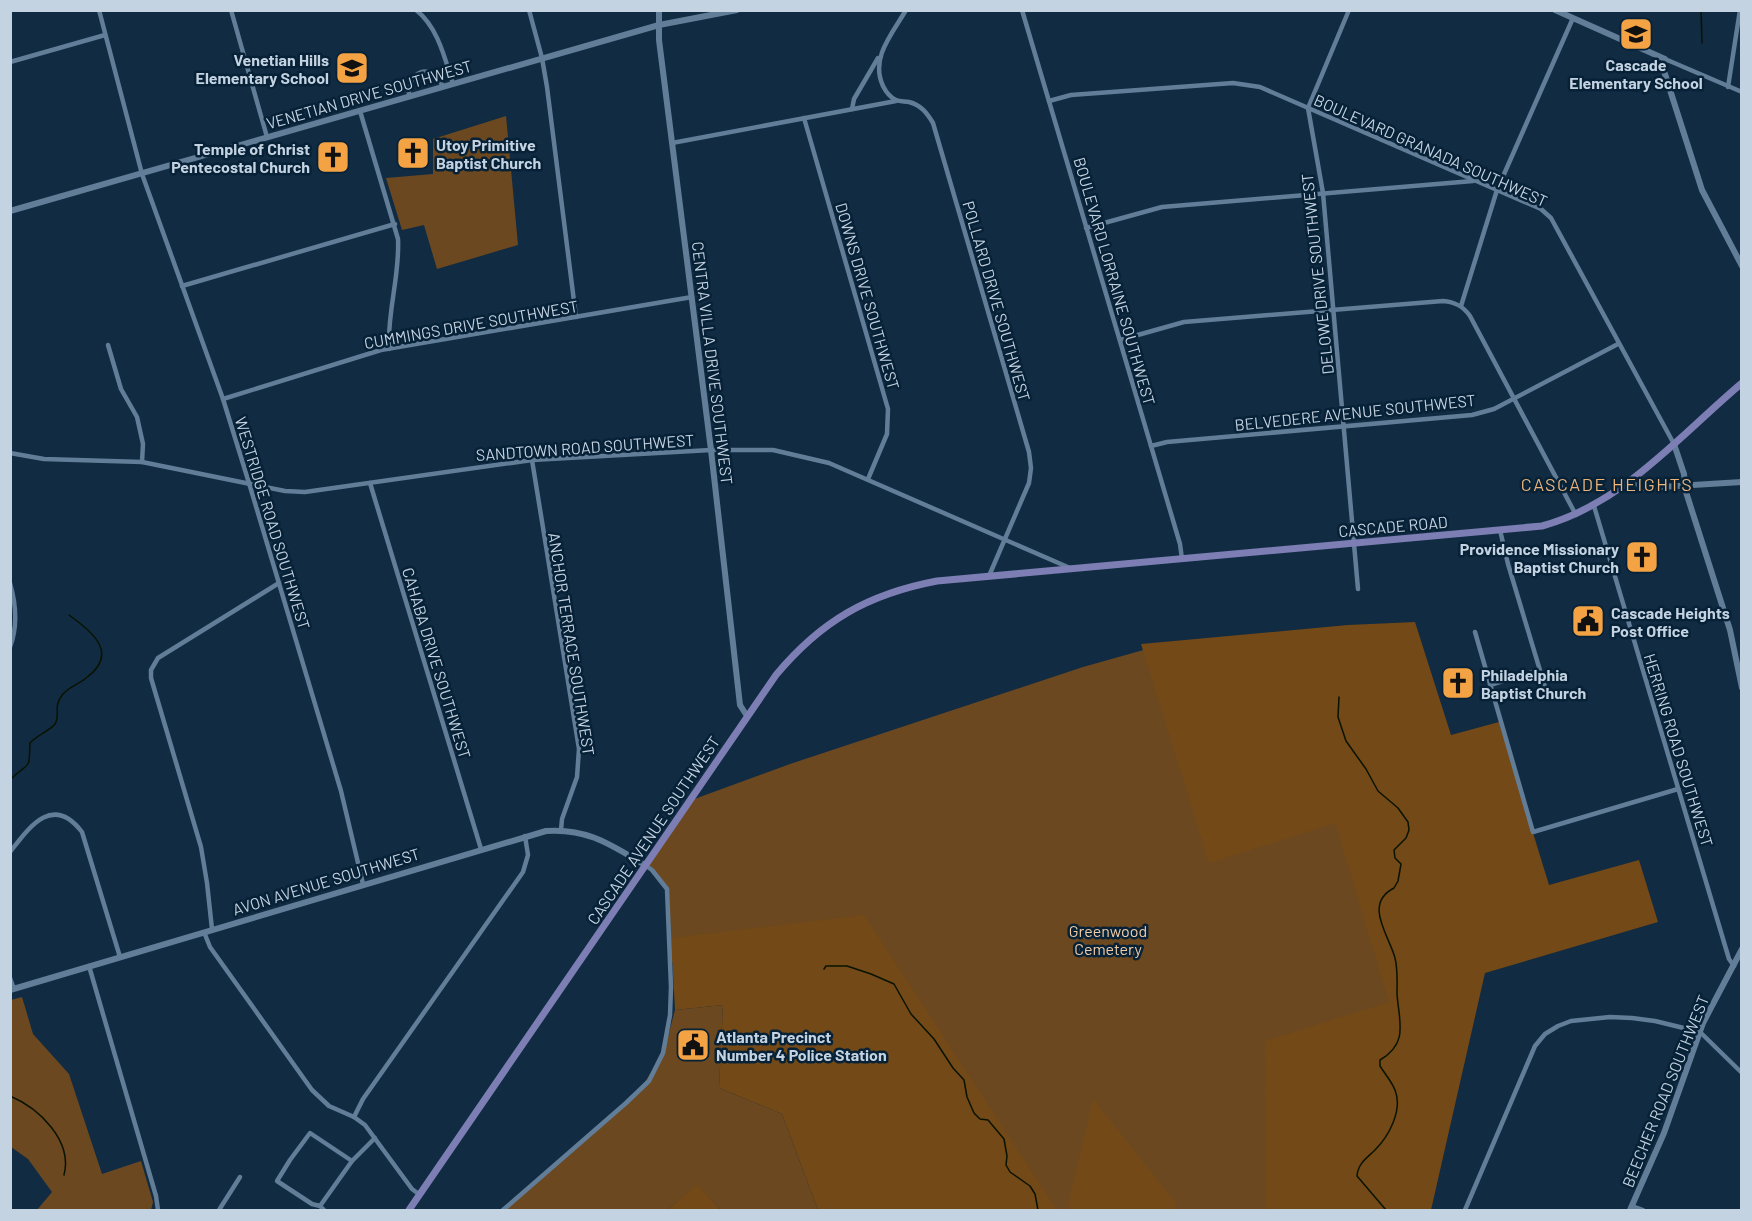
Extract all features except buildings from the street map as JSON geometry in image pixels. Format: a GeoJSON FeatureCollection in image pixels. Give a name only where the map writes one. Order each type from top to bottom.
{"type":"FeatureCollection","features":[{"type":"Feature","properties":{"kind":"main road","name":"CASCADE ROAD"},"geometry":{"type":"LineString","coordinates":[[1000,575],[1542,526],[1576,515],[1594,506],[1632,480],[1742,383]]}},
{"type":"Feature","properties":{"kind":"main road","name":"CASCADE AVENUE SOUTHWEST"},"geometry":{"type":"LineString","coordinates":[[409,1210],[747,716],[795,652],[819,630],[847,611],[878,596],[910,586],[937,581],[1000,575]]}},
{"type":"Feature","properties":{"kind":"street","name":"WESTRIDGE ROAD SOUTHWEST"},"geometry":{"type":"LineString","coordinates":[[99,10],[142,174],[223,399],[249,483],[341,791],[363,884]]}},
{"type":"Feature","properties":{"kind":"street"},"geometry":{"type":"LineString","coordinates":[[231,10],[267,137]]}},
{"type":"Feature","properties":{"kind":"street"},"geometry":{"type":"LineString","coordinates":[[416,10],[425,17],[433,30],[453,84]]}},
{"type":"Feature","properties":{"kind":"street"},"geometry":{"type":"LineString","coordinates":[[529,10],[542,58],[576,317]]}},
{"type":"Feature","properties":{"kind":"street","name":"CENTRA VILLA DRIVE SOUTHWEST"},"geometry":{"type":"LineString","coordinates":[[659,10],[672,143],[711,450],[740,705],[747,716]]}},
{"type":"Feature","properties":{"kind":"street","name":"VENETIAN DRIVE SOUTHWEST"},"geometry":{"type":"LineString","coordinates":[[10,211],[659,25],[737,10]]}},
{"type":"Feature","properties":{"kind":"street"},"geometry":{"type":"LineString","coordinates":[[852,109],[854,99],[906,10]]}},
{"type":"Feature","properties":{"kind":"street","name":"BOULEVARD LORRAINE SOUTHWEST"},"geometry":{"type":"LineString","coordinates":[[1022,10],[1180,544],[1182,559]]}},
{"type":"Feature","properties":{"kind":"street"},"geometry":{"type":"LineString","coordinates":[[1308,108],[1349,10]]}},
{"type":"Feature","properties":{"kind":"street"},"geometry":{"type":"LineString","coordinates":[[1555,10],[1742,92]]}},
{"type":"Feature","properties":{"kind":"street"},"geometry":{"type":"LineString","coordinates":[[1728,87],[1740,10]]}},
{"type":"Feature","properties":{"kind":"street"},"geometry":{"type":"LineString","coordinates":[[1461,306],[1497,190],[1573,18]]}},
{"type":"Feature","properties":{"kind":"street"},"geometry":{"type":"LineString","coordinates":[[10,62],[105,35]]}},
{"type":"Feature","properties":{"kind":"street"},"geometry":{"type":"LineString","coordinates":[[879,56],[882,84],[888,95],[896,100]]}},
{"type":"Feature","properties":{"kind":"street"},"geometry":{"type":"LineString","coordinates":[[1665,59],[1664,68],[1702,190],[1742,266]]}},
{"type":"Feature","properties":{"kind":"street"},"geometry":{"type":"LineString","coordinates":[[409,97],[411,80],[424,71],[436,76],[443,87]]}},
{"type":"Feature","properties":{"kind":"street","name":"BOULEVARD GRANADA SOUTHWEST"},"geometry":{"type":"LineString","coordinates":[[1049,101],[1071,95],[1233,82],[1260,87],[1541,209],[1551,218],[1674,444]]}},
{"type":"Feature","properties":{"kind":"street"},"geometry":{"type":"LineString","coordinates":[[672,143],[896,100]]}},
{"type":"Feature","properties":{"kind":"street","name":"POLLARD DRIVE SOUTHWEST"},"geometry":{"type":"LineString","coordinates":[[896,100],[908,101],[918,106],[927,113],[933,123],[1029,452],[1031,468],[1029,483],[989,576]]}},
{"type":"Feature","properties":{"kind":"street","name":"DELOWE DRIVE SOUTHWEST"},"geometry":{"type":"LineString","coordinates":[[1308,108],[1323,194],[1358,589]]}},
{"type":"Feature","properties":{"kind":"street"},"geometry":{"type":"LineString","coordinates":[[360,111],[395,224],[399,254],[388,333],[389,349]]}},
{"type":"Feature","properties":{"kind":"street","name":"DOWNS DRIVE SOUTHWEST"},"geometry":{"type":"LineString","coordinates":[[804,118],[888,409],[887,434],[868,479]]}},
{"type":"Feature","properties":{"kind":"street"},"geometry":{"type":"LineString","coordinates":[[1086,228],[1161,207],[1475,181]]}},
{"type":"Feature","properties":{"kind":"street"},"geometry":{"type":"LineString","coordinates":[[182,286],[395,224]]}},
{"type":"Feature","properties":{"kind":"street","name":"CUMMINGS DRIVE SOUTHWEST"},"geometry":{"type":"LineString","coordinates":[[223,399],[370,353],[692,297]]}},
{"type":"Feature","properties":{"kind":"street"},"geometry":{"type":"LineString","coordinates":[[1119,340],[1184,322],[1452,302],[1461,306],[1470,316],[1576,515]]}},
{"type":"Feature","properties":{"kind":"street","name":"BELVEDERE AVENUE SOUTHWEST"},"geometry":{"type":"LineString","coordinates":[[1151,446],[1167,442],[1472,415],[1494,409],[1618,344]]}},
{"type":"Feature","properties":{"kind":"street"},"geometry":{"type":"LineString","coordinates":[[108,345],[121,389],[137,417],[143,444],[142,462]]}},
{"type":"Feature","properties":{"kind":"street"},"geometry":{"type":"LineString","coordinates":[[1674,444],[1730,630],[1742,688]]}},
{"type":"Feature","properties":{"kind":"street","name":"SANDTOWN ROAD SOUTHWEST"},"geometry":{"type":"LineString","coordinates":[[10,453],[44,459],[142,462],[304,492],[532,460],[711,450],[753,449],[792,453],[829,463],[868,479],[1072,569]]}},
{"type":"Feature","properties":{"kind":"street","name":"ANCHOR TERRACE SOUTHWEST"},"geometry":{"type":"LineString","coordinates":[[532,460],[579,749],[577,777],[562,819],[561,830]]}},
{"type":"Feature","properties":{"kind":"street"},"geometry":{"type":"LineString","coordinates":[[1632,480],[1644,488],[1742,482]]}},
{"type":"Feature","properties":{"kind":"street","name":"CAHABA DRIVE SOUTHWEST"},"geometry":{"type":"LineString","coordinates":[[370,483],[481,849]]}},
{"type":"Feature","properties":{"kind":"street","name":"HERRING ROAD SOUTHWEST"},"geometry":{"type":"LineString","coordinates":[[1594,506],[1729,959],[1734,966]]}},
{"type":"Feature","properties":{"kind":"street"},"geometry":{"type":"LineString","coordinates":[[1500,530],[1548,697]]}},
{"type":"Feature","properties":{"kind":"street"},"geometry":{"type":"LineString","coordinates":[[10,583],[15,608],[15,624],[10,647]]}},
{"type":"Feature","properties":{"kind":"street"},"geometry":{"type":"LineString","coordinates":[[212,929],[201,847],[151,678],[151,670],[158,658],[279,584]]}},
{"type":"Feature","properties":{"kind":"street"},"geometry":{"type":"LineString","coordinates":[[1475,632],[1533,832],[1678,789]]}},
{"type":"Feature","properties":{"kind":"street"},"geometry":{"type":"LineString","coordinates":[[1490,685],[1539,670]]}},
{"type":"Feature","properties":{"kind":"street"},"geometry":{"type":"LineString","coordinates":[[10,852],[29,828],[36,821],[45,817],[55,815],[67,818],[76,824],[82,832],[120,957]]}},
{"type":"Feature","properties":{"kind":"street","name":"AVON AVENUE SOUTHWEST"},"geometry":{"type":"LineString","coordinates":[[12,989],[525,836],[561,830],[578,831],[596,837],[645,865]]}},
{"type":"Feature","properties":{"kind":"street"},"geometry":{"type":"LineString","coordinates":[[354,1117],[363,1100],[523,872],[528,855],[525,836]]}},
{"type":"Feature","properties":{"kind":"street"},"geometry":{"type":"LineString","coordinates":[[503,1210],[649,1081],[663,1053],[670,1015],[671,987],[667,889],[645,865]]}},
{"type":"Feature","properties":{"kind":"street"},"geometry":{"type":"LineString","coordinates":[[204,932],[210,947],[312,1090],[329,1106],[354,1117],[365,1125],[412,1189],[420,1195]]}},
{"type":"Feature","properties":{"kind":"street","name":"BEECHER ROAD SOUTHWEST"},"geometry":{"type":"LineString","coordinates":[[1631,1208],[1664,1133],[1700,1032],[1742,949]]}},
{"type":"Feature","properties":{"kind":"street"},"geometry":{"type":"LineString","coordinates":[[89,966],[156,1196],[158,1210]]}},
{"type":"Feature","properties":{"kind":"street"},"geometry":{"type":"LineString","coordinates":[[10,978],[12,989]]}},
{"type":"Feature","properties":{"kind":"street"},"geometry":{"type":"LineString","coordinates":[[1465,1210],[1534,1046],[1545,1034],[1558,1026],[1571,1021],[1610,1017],[1655,1021],[1700,1032],[1742,1073]]}},
{"type":"Feature","properties":{"kind":"street"},"geometry":{"type":"LineString","coordinates":[[352,1161],[310,1133],[277,1181],[322,1208],[352,1161],[375,1138]]}},
{"type":"Feature","properties":{"kind":"street"},"geometry":{"type":"LineString","coordinates":[[219,1210],[240,1177]]}},
{"type":"Feature","properties":{"kind":"street"},"geometry":{"type":"LineString","coordinates":[[1631,1208],[1643,1210]]}},
{"type":"Feature","properties":{"kind":"green space"},"geometry":{"type":"Polygon","coordinates":[[[506,116],[518,245],[437,269],[424,225],[402,230],[386,178],[433,174],[433,139],[506,116]]]}},
{"type":"Feature","properties":{"kind":"green space","name":"Greenwood Cemetery"},"geometry":{"type":"Polygon","coordinates":[[[1172,642],[1347,794],[1408,997],[1343,1210],[1034,1210],[670,960],[667,889],[645,865],[689,801],[790,764],[1083,667],[1172,642]]]}},
{"type":"Feature","properties":{"kind":"green space"},"geometry":{"type":"Polygon","coordinates":[[[22,997],[33,1034],[69,1074],[102,1174],[141,1161],[153,1202],[151,1210],[37,1210],[52,1192],[28,1159],[11,1147],[11,1000],[22,997]]]}},
{"type":"Feature","properties":{"kind":"green space"},"geometry":{"type":"Polygon","coordinates":[[[723,1005],[719,1088],[782,1114],[818,1210],[721,1210],[697,1186],[667,1210],[502,1210],[642,1087],[664,1051],[675,1010],[723,1005]]]}},
{"type":"Feature","properties":{"kind":"shaded area"},"geometry":{"type":"Polygon","coordinates":[[[1415,622],[1451,735],[1499,722],[1549,885],[1639,860],[1658,922],[1485,973],[1431,1210],[1266,1210],[1265,1041],[1389,1002],[1335,823],[1209,863],[1141,644],[1348,625],[1415,622]]]}},
{"type":"Feature","properties":{"kind":"shaded area"},"geometry":{"type":"Polygon","coordinates":[[[864,915],[1057,1210],[818,1210],[782,1114],[719,1088],[723,1005],[675,1010],[671,938],[864,915]]]}},
{"type":"Feature","properties":{"kind":"shaded area"},"geometry":{"type":"Polygon","coordinates":[[[1093,1099],[1176,1203],[1176,1210],[1067,1210],[1093,1099]]]}},
{"type":"Feature","properties":{"kind":"shaded area"},"geometry":{"type":"Polygon","coordinates":[[[697,1185],[721,1210],[667,1210],[697,1185]]]}},
{"type":"Feature","properties":{"kind":"waterway"},"geometry":{"type":"LineString","coordinates":[[1701,10],[1702,43]]}},
{"type":"Feature","properties":{"kind":"waterway"},"geometry":{"type":"LineString","coordinates":[[10,780],[29,763],[30,743],[57,721],[57,707],[63,694],[86,678],[96,669],[101,660],[102,652],[99,644],[86,628],[69,615]]}},
{"type":"Feature","properties":{"kind":"waterway"},"geometry":{"type":"LineString","coordinates":[[1339,697],[1338,717],[1346,741],[1378,791],[1398,808],[1408,822],[1409,830],[1406,838],[1394,850],[1395,858],[1401,864],[1398,881],[1380,902],[1379,911],[1396,962],[1399,1039],[1389,1053],[1380,1060],[1380,1066],[1395,1090],[1396,1114],[1390,1130],[1361,1164],[1357,1176],[1386,1210]]}},
{"type":"Feature","properties":{"kind":"waterway"},"geometry":{"type":"LineString","coordinates":[[824,969],[826,966],[847,966],[894,984],[911,1014],[934,1039],[964,1080],[967,1097],[974,1113],[980,1119],[988,1120],[1004,1139],[1006,1165],[1010,1172],[1030,1186],[1035,1194],[1038,1210]]}},
{"type":"Feature","properties":{"kind":"waterway"},"geometry":{"type":"LineString","coordinates":[[10,1096],[21,1101],[42,1117],[59,1138],[65,1162],[64,1175]]}},
{"type":"Feature","properties":{"kind":"place","name":"Cascade Elementary School"},"geometry":{"type":"Point","coordinates":[1636,34]}},
{"type":"Feature","properties":{"kind":"place","name":"Venetian Hills Elementary School"},"geometry":{"type":"Point","coordinates":[352,68]}},
{"type":"Feature","properties":{"kind":"place","name":"Utoy Primitive Baptist Church"},"geometry":{"type":"Point","coordinates":[413,153]}},
{"type":"Feature","properties":{"kind":"place","name":"Temple of Christ Pentecostal Church"},"geometry":{"type":"Point","coordinates":[333,157]}},
{"type":"Feature","properties":{"kind":"place","name":"Providence Missionary Baptist Church"},"geometry":{"type":"Point","coordinates":[1642,557]}},
{"type":"Feature","properties":{"kind":"place","name":"Cascade Heights Post Office"},"geometry":{"type":"Point","coordinates":[1588,621]}},
{"type":"Feature","properties":{"kind":"place","name":"Philadelphia Baptist Church"},"geometry":{"type":"Point","coordinates":[1458,683]}},
{"type":"Feature","properties":{"kind":"place","name":"Atlanta Precinct Number 4 Police Station"},"geometry":{"type":"Point","coordinates":[693,1045]}},
{"type":"Feature","properties":{"kind":"district","name":"CASCADE HEIGHTS"},"geometry":{"type":"Point","coordinates":[1607,484]}}]}
